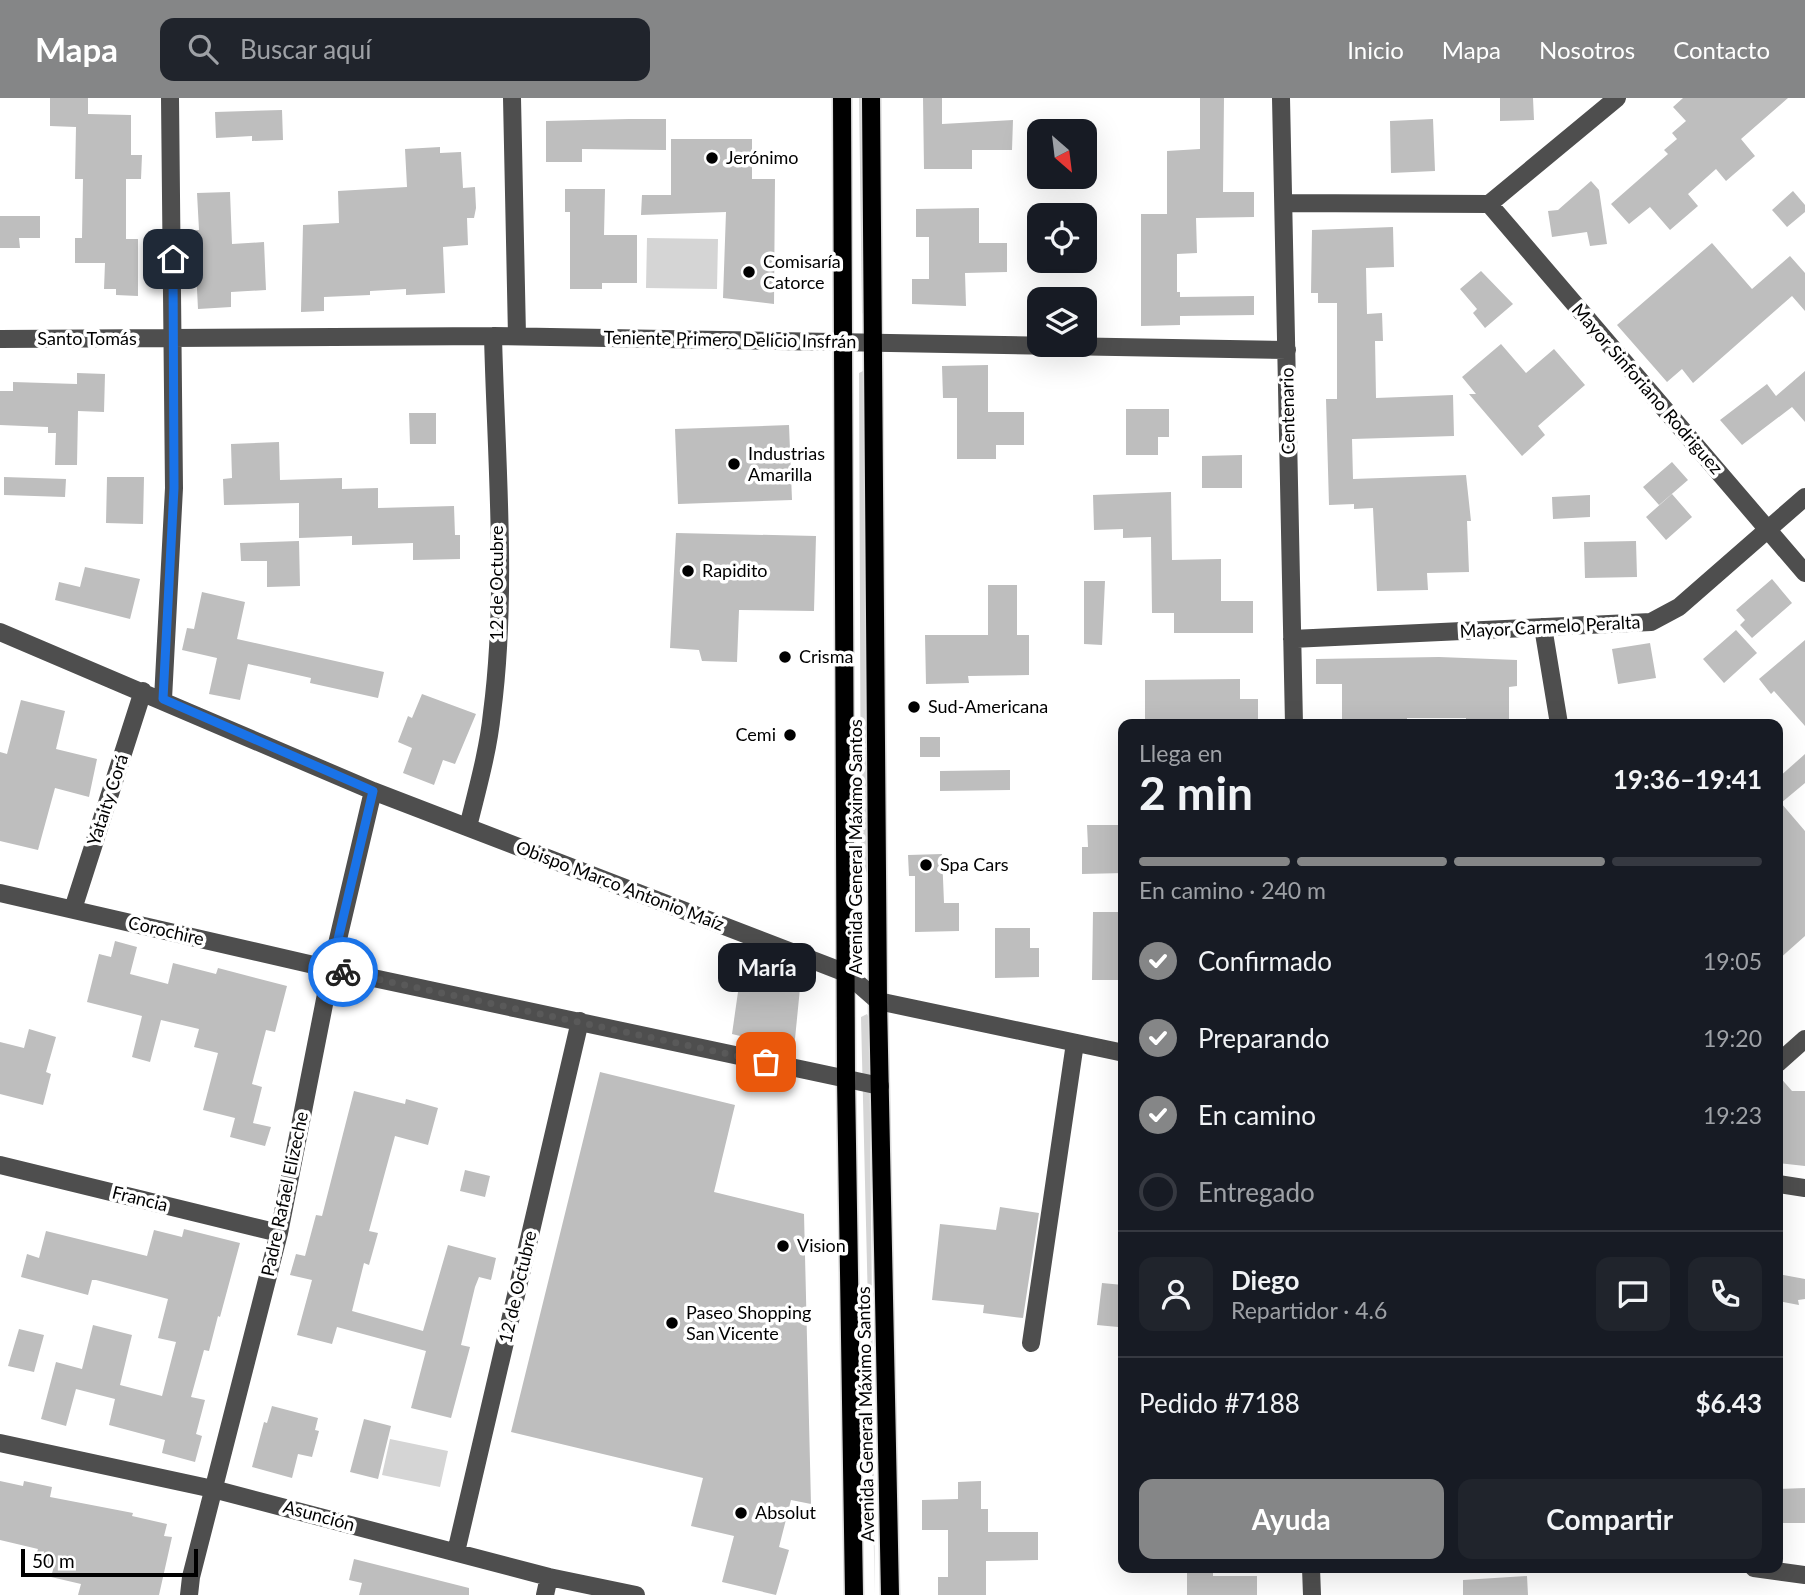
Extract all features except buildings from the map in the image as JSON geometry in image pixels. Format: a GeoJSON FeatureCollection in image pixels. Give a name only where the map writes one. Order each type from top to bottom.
{"type":"FeatureCollection","features":[{"type":"Feature","properties":{"kind":"main road","name":"Avenida General Máximo Santos"},"geometry":{"type":"LineString","coordinates":[[842,98],[846,1079],[854,1595]]}},
{"type":"Feature","properties":{"kind":"main road","name":"Avenida General Máximo Santos"},"geometry":{"type":"LineString","coordinates":[[871,98],[878,1001],[890,1595]]}},
{"type":"Feature","properties":{"kind":"street"},"geometry":{"type":"LineString","coordinates":[[163,699],[174,488],[170,98]]}},
{"type":"Feature","properties":{"kind":"street"},"geometry":{"type":"LineString","coordinates":[[512,98],[517,336]]}},
{"type":"Feature","properties":{"kind":"street","name":"Centenario"},"geometry":{"type":"LineString","coordinates":[[1281,98],[1294,719]]}},
{"type":"Feature","properties":{"kind":"street"},"geometry":{"type":"LineString","coordinates":[[1283,203],[1489,204],[1617,98]]}},
{"type":"Feature","properties":{"kind":"street","name":"Mayor Sinforiano Rodriguez"},"geometry":{"type":"LineString","coordinates":[[1489,204],[1805,573]]}},
{"type":"Feature","properties":{"kind":"street","name":"12 de Octubre"},"geometry":{"type":"LineString","coordinates":[[468,827],[483,762],[495,689],[499,599],[493,336]]}},
{"type":"Feature","properties":{"kind":"street","name":"Teniente Primero Delicio Insfrán"},"geometry":{"type":"LineString","coordinates":[[174,339],[517,336],[1286,350]]}},
{"type":"Feature","properties":{"kind":"street","name":"Santo Tomás"},"geometry":{"type":"LineString","coordinates":[[0,339],[174,339]]}},
{"type":"Feature","properties":{"kind":"street","name":"Mayor Carmelo Peralta"},"geometry":{"type":"LineString","coordinates":[[1292,639],[1651,622],[1679,607],[1805,498]]}},
{"type":"Feature","properties":{"kind":"street"},"geometry":{"type":"LineString","coordinates":[[1543,627],[1558,719]]}},
{"type":"Feature","properties":{"kind":"street","name":"Obispo Marco Antonio Maíz"},"geometry":{"type":"LineString","coordinates":[[0,632],[163,699],[373,791],[846,973],[878,1001],[1118,1052]]}},
{"type":"Feature","properties":{"kind":"street","name":"Yataity Corá"},"geometry":{"type":"LineString","coordinates":[[73,909],[143,691]]}},
{"type":"Feature","properties":{"kind":"street","name":"Padre Rafael Elizeche"},"geometry":{"type":"LineString","coordinates":[[189,1595],[279,1233],[331,969],[373,791]]}},
{"type":"Feature","properties":{"kind":"street","name":"Corochire"},"geometry":{"type":"LineString","coordinates":[[0,893],[331,969],[880,1086]]}},
{"type":"Feature","properties":{"kind":"street","name":"12 de Octubre"},"geometry":{"type":"LineString","coordinates":[[456,1552],[580,1021]]}},
{"type":"Feature","properties":{"kind":"street"},"geometry":{"type":"LineString","coordinates":[[1783,1059],[1805,1040]]}},
{"type":"Feature","properties":{"kind":"street"},"geometry":{"type":"LineString","coordinates":[[1031,1343],[1074,1043]]}},
{"type":"Feature","properties":{"kind":"street","name":"Francia"},"geometry":{"type":"LineString","coordinates":[[0,1164],[279,1233]]}},
{"type":"Feature","properties":{"kind":"street"},"geometry":{"type":"LineString","coordinates":[[1783,1185],[1805,1188]]}},
{"type":"Feature","properties":{"kind":"street","name":"Asunción"},"geometry":{"type":"LineString","coordinates":[[0,1443],[214,1489],[456,1552],[547,1586],[636,1595]]}},
{"type":"Feature","properties":{"kind":"street"},"geometry":{"type":"LineString","coordinates":[[1783,1572],[1805,1575]]}},
{"type":"Feature","properties":{"kind":"street"},"geometry":{"type":"LineString","coordinates":[[1311,1573],[1312,1595]]}},
{"type":"Feature","properties":{"kind":"shaded area"},"geometry":{"type":"Polygon","coordinates":[[[859,98],[865,98],[866,310],[862,314],[859,98]]]}},
{"type":"Feature","properties":{"kind":"shaded area"},"geometry":{"type":"Polygon","coordinates":[[[647,238],[718,239],[717,289],[646,288],[647,238]]]}},
{"type":"Feature","properties":{"kind":"shaded area"},"geometry":{"type":"Polygon","coordinates":[[[865,370],[869,876],[861,856],[859,373],[865,370]]]}},
{"type":"Feature","properties":{"kind":"shaded area"},"geometry":{"type":"Polygon","coordinates":[[[867,1014],[869,1018],[875,1595],[861,1017],[867,1014]]]}},
{"type":"Feature","properties":{"kind":"shaded area"},"geometry":{"type":"Polygon","coordinates":[[[390,1439],[448,1451],[440,1487],[382,1475],[390,1439]]]}},
{"type":"Feature","properties":{"kind":"way so far"},"geometry":{"type":"LineString","coordinates":[[343,972],[766,1062]]}},
{"type":"Feature","properties":{"kind":"place","name":"Jerónimo"},"geometry":{"type":"Point","coordinates":[712,158]}},
{"type":"Feature","properties":{"kind":"place","name":"Comisaría Catorce"},"geometry":{"type":"Point","coordinates":[749,272]}},
{"type":"Feature","properties":{"kind":"place","name":"Industrias Amarilla"},"geometry":{"type":"Point","coordinates":[734,464]}},
{"type":"Feature","properties":{"kind":"place","name":"Rapidito"},"geometry":{"type":"Point","coordinates":[688,571]}},
{"type":"Feature","properties":{"kind":"place","name":"Crisma"},"geometry":{"type":"Point","coordinates":[785,657]}},
{"type":"Feature","properties":{"kind":"place","name":"Sud-Americana"},"geometry":{"type":"Point","coordinates":[914,707]}},
{"type":"Feature","properties":{"kind":"place","name":"Cemi"},"geometry":{"type":"Point","coordinates":[790,735]}},
{"type":"Feature","properties":{"kind":"place","name":"Spa Cars"},"geometry":{"type":"Point","coordinates":[926,865]}},
{"type":"Feature","properties":{"kind":"place","name":"María"},"geometry":{"type":"Point","coordinates":[766,1062]}},
{"type":"Feature","properties":{"kind":"place","name":"Vision"},"geometry":{"type":"Point","coordinates":[783,1246]}},
{"type":"Feature","properties":{"kind":"place","name":"Paseo Shopping San Vicente"},"geometry":{"type":"Point","coordinates":[672,1323]}},
{"type":"Feature","properties":{"kind":"place","name":"Absolut"},"geometry":{"type":"Point","coordinates":[741,1513]}},
{"type":"Feature","properties":{"kind":"route"},"geometry":{"type":"LineString","coordinates":[[173,259],[174,488],[163,699],[373,791],[331,969],[343,972]]}}]}
